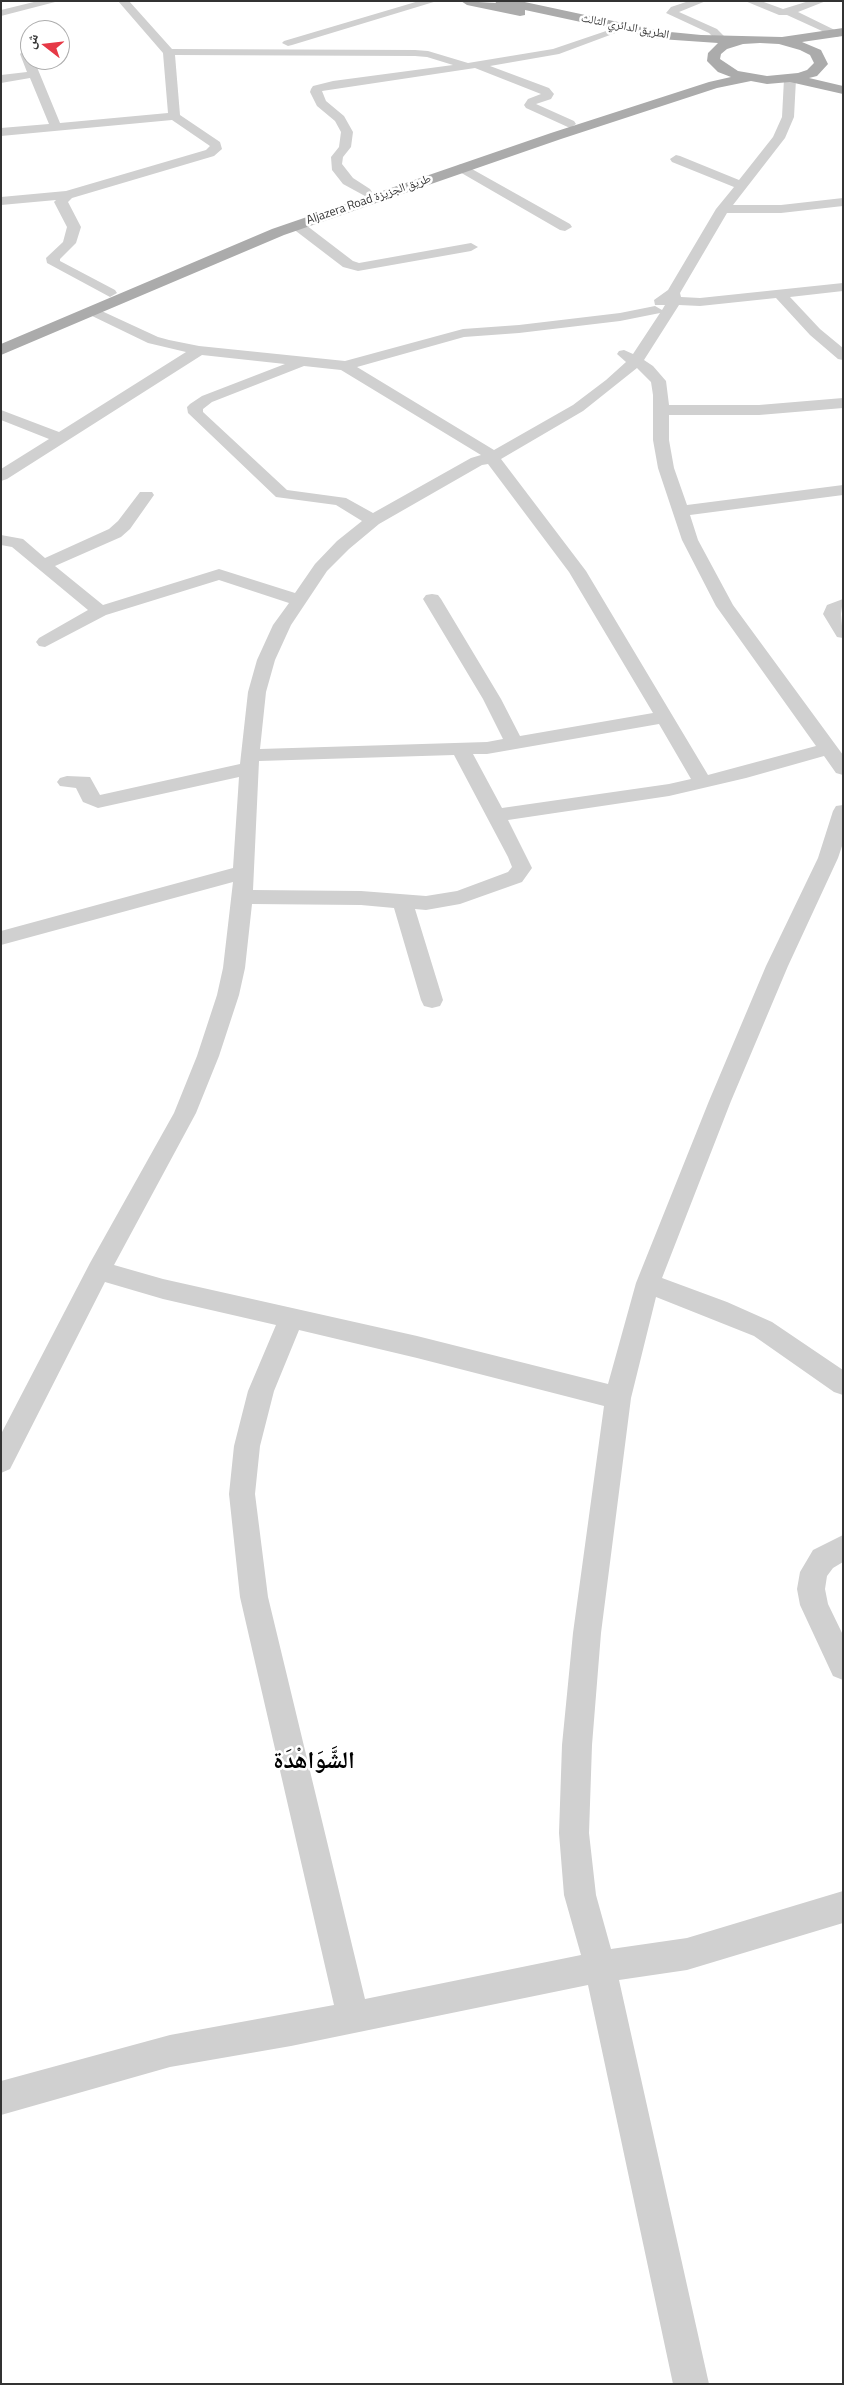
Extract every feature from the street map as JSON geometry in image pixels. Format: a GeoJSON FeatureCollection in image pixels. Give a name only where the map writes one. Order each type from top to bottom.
{"type":"FeatureCollection","features":[{"type":"Feature","properties":{"kind":"main road","name":"الطريق الدائري الثالث"},"geometry":{"type":"LineString","coordinates":[[467,1],[612,32],[707,57],[728,72],[748,78]]}},
{"type":"Feature","properties":{"kind":"main road","name":"الطريق الدائري الثالث"},"geometry":{"type":"LineString","coordinates":[[501,1],[660,35],[751,39]]}},
{"type":"Feature","properties":{"kind":"main road"},"geometry":{"type":"LineString","coordinates":[[751,39],[841,36]]}},
{"type":"Feature","properties":{"kind":"main road"},"geometry":{"type":"LineString","coordinates":[[748,78],[767,80],[792,79],[812,73],[841,36]]}},
{"type":"Feature","properties":{"kind":"main road","name":"Aljazera Road طريق الجزيزة"},"geometry":{"type":"LineString","coordinates":[[1,340],[262,230],[365,192],[698,81],[706,76],[707,57],[722,46],[751,39]]}},
{"type":"Feature","properties":{"kind":"main road"},"geometry":{"type":"LineString","coordinates":[[770,39],[805,47],[843,79]]}},
{"type":"Feature","properties":{"kind":"main road","name":"Aljazera Road طريق الجزيزة"},"geometry":{"type":"LineString","coordinates":[[1,350],[297,225],[698,90],[748,78]]}},
{"type":"Feature","properties":{"kind":"main road"},"geometry":{"type":"LineString","coordinates":[[792,79],[843,90]]}},
{"type":"Feature","properties":{"kind":"street"},"geometry":{"type":"LineString","coordinates":[[1,13],[54,1]]}},
{"type":"Feature","properties":{"kind":"street"},"geometry":{"type":"LineString","coordinates":[[123,1],[169,52],[174,116]]}},
{"type":"Feature","properties":{"kind":"street"},"geometry":{"type":"LineString","coordinates":[[267,51],[432,1]]}},
{"type":"Feature","properties":{"kind":"street"},"geometry":{"type":"LineString","coordinates":[[700,1],[675,9],[672,13],[713,31],[721,39]]}},
{"type":"Feature","properties":{"kind":"street"},"geometry":{"type":"LineString","coordinates":[[750,1],[778,12],[789,12],[821,1]]}},
{"type":"Feature","properties":{"kind":"street"},"geometry":{"type":"LineString","coordinates":[[789,12],[841,36]]}},
{"type":"Feature","properties":{"kind":"street"},"geometry":{"type":"LineString","coordinates":[[365,192],[348,181],[338,170],[336,164],[337,157],[345,146],[347,132],[340,119],[322,103],[316,92],[317,89],[555,52],[612,32]]}},
{"type":"Feature","properties":{"kind":"street"},"geometry":{"type":"LineString","coordinates":[[169,52],[267,51],[421,54],[473,66],[545,92],[548,94],[547,96],[532,102],[530,105],[570,124]]}},
{"type":"Feature","properties":{"kind":"street"},"geometry":{"type":"LineString","coordinates":[[32,70],[56,127]]}},
{"type":"Feature","properties":{"kind":"street"},"geometry":{"type":"LineString","coordinates":[[1,79],[34,74]]}},
{"type":"Feature","properties":{"kind":"street"},"geometry":{"type":"LineString","coordinates":[[1,1461],[99,1270],[185,1114],[208,1056],[228,995],[234,968],[242,896],[250,762],[260,676],[282,626],[298,600],[327,562],[343,545],[373,520],[485,457],[578,408],[630,358],[723,209],[740,185],[779,138],[788,116],[792,79]]}},
{"type":"Feature","properties":{"kind":"street"},"geometry":{"type":"LineString","coordinates":[[767,80],[790,94]]}},
{"type":"Feature","properties":{"kind":"street"},"geometry":{"type":"LineString","coordinates":[[1,132],[174,116],[214,143],[216,149],[67,195],[1,201]]}},
{"type":"Feature","properties":{"kind":"street"},"geometry":{"type":"LineString","coordinates":[[676,159],[740,185]]}},
{"type":"Feature","properties":{"kind":"street"},"geometry":{"type":"LineString","coordinates":[[463,168],[564,227]]}},
{"type":"Feature","properties":{"kind":"street"},"geometry":{"type":"LineString","coordinates":[[67,195],[61,202],[74,227],[69,243],[53,258],[54,264],[110,293]]}},
{"type":"Feature","properties":{"kind":"street"},"geometry":{"type":"LineString","coordinates":[[723,209],[781,209],[843,202]]}},
{"type":"Feature","properties":{"kind":"street"},"geometry":{"type":"LineString","coordinates":[[297,225],[348,264],[358,267],[471,247]]}},
{"type":"Feature","properties":{"kind":"street"},"geometry":{"type":"LineString","coordinates":[[93,311],[153,340],[199,350],[302,363],[345,366],[463,332],[519,329],[620,317],[666,301],[700,302],[843,287]]}},
{"type":"Feature","properties":{"kind":"street"},"geometry":{"type":"LineString","coordinates":[[781,295],[815,332],[843,356]]}},
{"type":"Feature","properties":{"kind":"street"},"geometry":{"type":"LineString","coordinates":[[630,358],[643,328],[666,301]]}},
{"type":"Feature","properties":{"kind":"street"},"geometry":{"type":"LineString","coordinates":[[620,317],[643,328]]}},
{"type":"Feature","properties":{"kind":"street"},"geometry":{"type":"LineString","coordinates":[[1,476],[199,350]]}},
{"type":"Feature","properties":{"kind":"street"},"geometry":{"type":"LineString","coordinates":[[496,815],[669,790],[703,782],[838,760],[725,606],[690,540],[666,468],[661,440],[661,395],[658,381],[648,370],[630,358]]}},
{"type":"Feature","properties":{"kind":"street"},"geometry":{"type":"LineString","coordinates":[[302,363],[207,399],[195,407],[196,413],[282,494],[340,501],[373,520]]}},
{"type":"Feature","properties":{"kind":"street"},"geometry":{"type":"LineString","coordinates":[[345,366],[485,457],[577,571],[703,782]]}},
{"type":"Feature","properties":{"kind":"street"},"geometry":{"type":"LineString","coordinates":[[661,410],[759,410],[843,403]]}},
{"type":"Feature","properties":{"kind":"street"},"geometry":{"type":"LineString","coordinates":[[1,415],[61,438]]}},
{"type":"Feature","properties":{"kind":"street"},"geometry":{"type":"LineString","coordinates":[[679,511],[843,490]]}},
{"type":"Feature","properties":{"kind":"street"},"geometry":{"type":"LineString","coordinates":[[43,565],[115,533],[124,525],[146,495]]}},
{"type":"Feature","properties":{"kind":"street"},"geometry":{"type":"LineString","coordinates":[[1,540],[17,544],[100,611]]}},
{"type":"Feature","properties":{"kind":"street"},"geometry":{"type":"LineString","coordinates":[[44,642],[100,611],[218,574],[298,600]]}},
{"type":"Feature","properties":{"kind":"street"},"geometry":{"type":"LineString","coordinates":[[432,599],[492,699],[514,743]]}},
{"type":"Feature","properties":{"kind":"street"},"geometry":{"type":"LineString","coordinates":[[843,604],[833,609],[832,618],[843,633]]}},
{"type":"Feature","properties":{"kind":"street"},"geometry":{"type":"LineString","coordinates":[[67,782],[83,781],[90,798],[98,802],[250,762],[460,750],[514,743],[664,717]]}},
{"type":"Feature","properties":{"kind":"street"},"geometry":{"type":"LineString","coordinates":[[242,896],[441,902],[460,897],[519,874],[522,868],[520,862],[460,750]]}},
{"type":"Feature","properties":{"kind":"street"},"geometry":{"type":"LineString","coordinates":[[691,2384],[668,2271],[600,1968],[580,1895],[574,1833],[576,1764],[587,1633],[618,1398],[636,1322],[648,1283],[720,1101],[777,966],[828,858],[843,811]]}},
{"type":"Feature","properties":{"kind":"street"},"geometry":{"type":"LineString","coordinates":[[1,938],[242,873]]}},
{"type":"Feature","properties":{"kind":"street"},"geometry":{"type":"LineString","coordinates":[[402,901],[432,1000]]}},
{"type":"Feature","properties":{"kind":"street"},"geometry":{"type":"LineString","coordinates":[[99,1270],[163,1289],[417,1347],[618,1398]]}},
{"type":"Feature","properties":{"kind":"street"},"geometry":{"type":"LineString","coordinates":[[648,1283],[763,1328],[843,1384]]}},
{"type":"Feature","properties":{"kind":"street"},"geometry":{"type":"LineString","coordinates":[[291,1319],[260,1391],[247,1446],[242,1494],[254,1597],[352,2016]]}},
{"type":"Feature","properties":{"kind":"street"},"geometry":{"type":"LineString","coordinates":[[843,1548],[823,1559],[814,1572],[811,1589],[814,1605],[843,1666]]}},
{"type":"Feature","properties":{"kind":"street"},"geometry":{"type":"LineString","coordinates":[[1,2098],[170,2051],[600,1968],[687,1954],[843,1907]]}},
{"type":"Feature","properties":{"kind":"district","name":"الشَّوَاهْدَة"},"geometry":{"type":"Point","coordinates":[314,1762]}}]}
